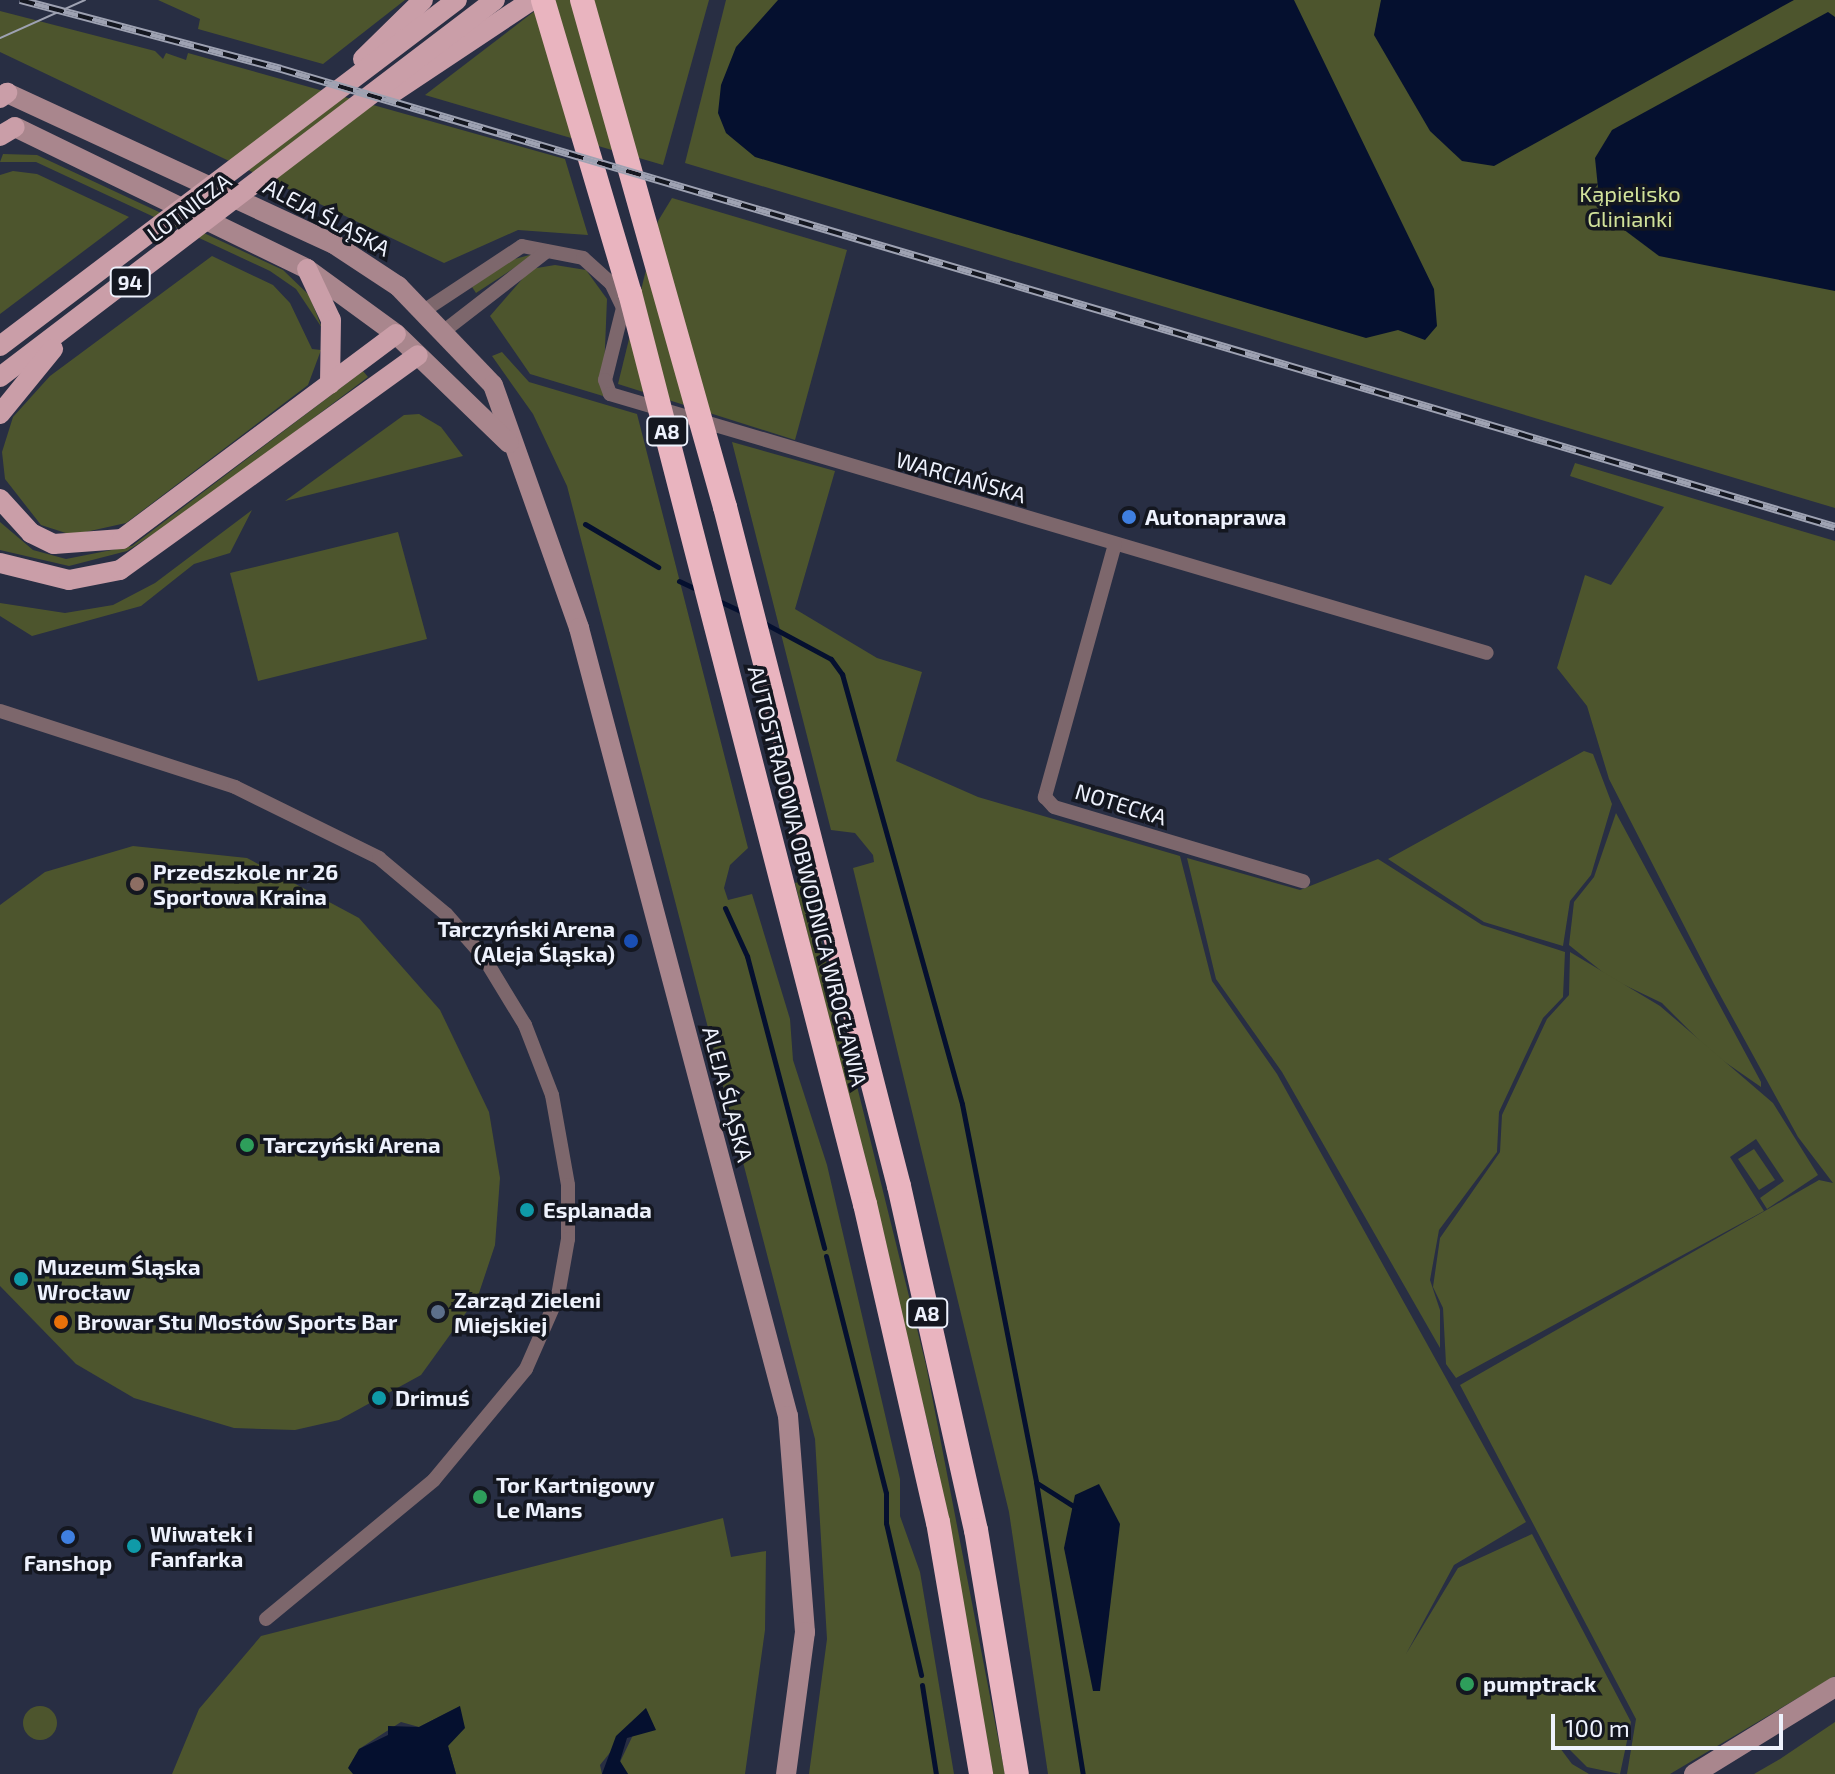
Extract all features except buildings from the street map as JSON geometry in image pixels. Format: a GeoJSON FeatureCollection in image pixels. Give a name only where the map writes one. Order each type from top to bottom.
{"type":"FeatureCollection","features":[{"type":"Feature","properties":{"kind":"highway","name":"AUTOSTRADOWA OBWODNICA WROCŁAWIA"},"geometry":{"type":"LineString","coordinates":[[543,0],[630,293],[778,865],[938,1522],[981,1774]]}},
{"type":"Feature","properties":{"kind":"highway","name":"AUTOSTRADOWA OBWODNICA WROCŁAWIA"},"geometry":{"type":"LineString","coordinates":[[582,0],[693,386],[814,857],[976,1530],[1017,1774]]}},
{"type":"Feature","properties":{"kind":"main road"},"geometry":{"type":"LineString","coordinates":[[361,68],[423,0]]}},
{"type":"Feature","properties":{"kind":"main road"},"geometry":{"type":"LineString","coordinates":[[361,68],[457,0]]}},
{"type":"Feature","properties":{"kind":"main road","name":"94"},"geometry":{"type":"LineString","coordinates":[[403,80],[495,0]]}},
{"type":"Feature","properties":{"kind":"main road"},"geometry":{"type":"LineString","coordinates":[[403,80],[532,0]]}},
{"type":"Feature","properties":{"kind":"main road","name":"LOTNICZA"},"geometry":{"type":"LineString","coordinates":[[4,341],[157,232],[313,111],[361,68]]}},
{"type":"Feature","properties":{"kind":"main road","name":"LOTNICZA"},"geometry":{"type":"LineString","coordinates":[[0,377],[329,130],[403,80]]}},
{"type":"Feature","properties":{"kind":"main road"},"geometry":{"type":"LineString","coordinates":[[307,269],[331,320],[330,384]]}},
{"type":"Feature","properties":{"kind":"main road"},"geometry":{"type":"LineString","coordinates":[[0,414],[78,321]]}},
{"type":"Feature","properties":{"kind":"main road"},"geometry":{"type":"LineString","coordinates":[[0,499],[31,533],[54,544],[122,539],[396,334]]}},
{"type":"Feature","properties":{"kind":"main road"},"geometry":{"type":"LineString","coordinates":[[0,563],[69,580],[120,570],[418,355]]}},
{"type":"Feature","properties":{"kind":"street","name":"ALEJA ŚLĄSKA"},"geometry":{"type":"LineString","coordinates":[[4,96],[334,244],[425,310],[493,385],[509,443],[537,497],[579,628],[788,1416],[805,1632],[786,1774]]}},
{"type":"Feature","properties":{"kind":"street","name":"ALEJA ŚLĄSKA"},"geometry":{"type":"LineString","coordinates":[[8,132],[307,269],[396,334],[509,443]]}},
{"type":"Feature","properties":{"kind":"street","name":"WARCIAŃSKA"},"geometry":{"type":"LineString","coordinates":[[425,310],[499,255],[522,246],[598,267],[623,308],[605,380],[610,394],[1487,653]]}},
{"type":"Feature","properties":{"kind":"street"},"geometry":{"type":"LineString","coordinates":[[418,355],[547,251]]}},
{"type":"Feature","properties":{"kind":"street"},"geometry":{"type":"LineString","coordinates":[[396,334],[425,310]]}},
{"type":"Feature","properties":{"kind":"street","name":"NOTECKA"},"geometry":{"type":"LineString","coordinates":[[1115,544],[1045,797],[1054,807],[1303,881]]}},
{"type":"Feature","properties":{"kind":"street"},"geometry":{"type":"LineString","coordinates":[[0,711],[118,757],[295,812],[417,887],[508,993],[541,1064],[563,1143],[566,1260],[526,1369],[434,1480],[266,1619]]}},
{"type":"Feature","properties":{"kind":"street"},"geometry":{"type":"LineString","coordinates":[[1694,1774],[1835,1687]]}},
{"type":"Feature","properties":{"kind":"green space"},"geometry":{"type":"Polygon","coordinates":[[[158,0],[405,0],[323,64],[198,29],[200,19],[158,0]]]}},
{"type":"Feature","properties":{"kind":"green space"},"geometry":{"type":"Polygon","coordinates":[[[549,0],[709,0],[663,165],[425,95],[549,0]]]}},
{"type":"Feature","properties":{"kind":"green space","name":"Kąpielisko Glinianki"},"geometry":{"type":"Polygon","coordinates":[[[726,0],[1835,0],[1835,508],[685,163],[726,0]]]}},
{"type":"Feature","properties":{"kind":"green space"},"geometry":{"type":"Polygon","coordinates":[[[0,11],[155,51],[163,59],[166,53],[186,60],[188,53],[565,159],[588,235],[518,230],[444,263],[0,52],[0,11]]]}},
{"type":"Feature","properties":{"kind":"green space"},"geometry":{"type":"Polygon","coordinates":[[[3,154],[37,155],[283,270],[309,295],[322,328],[296,289],[270,271],[36,162],[0,162],[3,154]]]}},
{"type":"Feature","properties":{"kind":"green space"},"geometry":{"type":"Polygon","coordinates":[[[13,171],[37,174],[129,217],[0,314],[0,175],[13,171]]]}},
{"type":"Feature","properties":{"kind":"green space"},"geometry":{"type":"Polygon","coordinates":[[[672,198],[847,250],[795,440],[618,384],[658,221],[672,198]]]}},
{"type":"Feature","properties":{"kind":"green space"},"geometry":{"type":"Polygon","coordinates":[[[537,253],[476,293],[472,287],[511,260],[537,253]]]}},
{"type":"Feature","properties":{"kind":"green space"},"geometry":{"type":"Polygon","coordinates":[[[212,256],[273,285],[290,303],[312,349],[321,350],[308,385],[126,523],[72,535],[41,525],[5,479],[2,452],[13,417],[50,376],[212,256]]]}},
{"type":"Feature","properties":{"kind":"green space"},"geometry":{"type":"Polygon","coordinates":[[[555,265],[586,270],[607,299],[603,396],[530,374],[490,316],[531,269],[555,265]]]}},
{"type":"Feature","properties":{"kind":"green space"},"geometry":{"type":"Polygon","coordinates":[[[502,352],[529,382],[637,414],[748,848],[730,865],[724,888],[728,900],[752,894],[790,1019],[793,1060],[827,1165],[900,1479],[900,1516],[920,1572],[954,1774],[809,1774],[827,1639],[815,1439],[567,486],[533,414],[492,356],[502,352]]]}},
{"type":"Feature","properties":{"kind":"green space"},"geometry":{"type":"Polygon","coordinates":[[[363,371],[368,377],[194,508],[127,551],[69,566],[0,550],[0,522],[33,550],[66,559],[132,546],[363,371]]]}},
{"type":"Feature","properties":{"kind":"green space"},"geometry":{"type":"Polygon","coordinates":[[[419,414],[441,427],[463,456],[285,501],[404,415],[419,414]]]}},
{"type":"Feature","properties":{"kind":"green space"},"geometry":{"type":"Polygon","coordinates":[[[732,442],[835,471],[795,609],[877,658],[922,672],[896,761],[978,797],[1180,856],[1212,981],[1277,1074],[1526,1522],[1454,1565],[1406,1654],[1458,1568],[1532,1534],[1631,1722],[1620,1774],[1587,1767],[1566,1746],[1560,1748],[1572,1764],[1589,1774],[1048,1774],[1009,1512],[853,868],[874,862],[873,855],[855,833],[831,830],[732,442]]]}},
{"type":"Feature","properties":{"kind":"green space"},"geometry":{"type":"Polygon","coordinates":[[[1575,463],[1835,541],[1835,1676],[1670,1774],[1627,1774],[1636,1719],[1460,1385],[1819,1180],[1833,1183],[1798,1137],[1714,984],[1609,779],[1587,706],[1557,668],[1585,575],[1611,585],[1664,507],[1570,476],[1575,463]]]}},
{"type":"Feature","properties":{"kind":"green space"},"geometry":{"type":"Polygon","coordinates":[[[252,510],[230,553],[194,564],[141,606],[32,636],[0,616],[0,603],[65,613],[113,605],[155,583],[252,510]]]}},
{"type":"Feature","properties":{"kind":"green space"},"geometry":{"type":"Polygon","coordinates":[[[398,532],[427,639],[258,681],[230,573],[398,532]]]}},
{"type":"Feature","properties":{"kind":"green space"},"geometry":{"type":"Polygon","coordinates":[[[1584,751],[1593,754],[1612,804],[1591,875],[1570,901],[1563,946],[1484,922],[1388,859],[1584,751]]]}},
{"type":"Feature","properties":{"kind":"green space"},"geometry":{"type":"Polygon","coordinates":[[[1616,813],[1761,1087],[1712,1053],[1662,1003],[1610,978],[1569,945],[1574,902],[1594,877],[1616,813]]]}},
{"type":"Feature","properties":{"kind":"green space","name":"Tarczyński Arena"},"geometry":{"type":"Polygon","coordinates":[[[133,846],[247,858],[359,918],[440,1010],[489,1112],[500,1178],[495,1245],[478,1296],[421,1375],[339,1420],[295,1430],[234,1428],[134,1398],[76,1364],[0,1286],[0,905],[45,872],[133,846]]]}},
{"type":"Feature","properties":{"kind":"green space"},"geometry":{"type":"Polygon","coordinates":[[[1187,858],[1300,890],[1378,859],[1482,925],[1565,952],[1563,997],[1543,1018],[1499,1112],[1497,1152],[1439,1230],[1430,1280],[1440,1310],[1440,1348],[1282,1072],[1216,979],[1187,858]]]}},
{"type":"Feature","properties":{"kind":"green space"},"geometry":{"type":"Polygon","coordinates":[[[806,880],[926,1365],[1005,1774],[993,1774],[936,1458],[795,883],[806,880]]]}},
{"type":"Feature","properties":{"kind":"green space"},"geometry":{"type":"Polygon","coordinates":[[[1570,952],[1660,1006],[1773,1103],[1818,1175],[1767,1209],[1760,1198],[1784,1181],[1756,1139],[1730,1157],[1764,1211],[1456,1378],[1446,1364],[1443,1308],[1433,1287],[1440,1238],[1500,1152],[1502,1115],[1547,1019],[1569,995],[1570,952]]]}},
{"type":"Feature","properties":{"kind":"green space"},"geometry":{"type":"Polygon","coordinates":[[[1754,1149],[1775,1180],[1759,1190],[1738,1159],[1754,1149]]]}},
{"type":"Feature","properties":{"kind":"green space"},"geometry":{"type":"Polygon","coordinates":[[[723,1518],[731,1557],[766,1551],[765,1630],[745,1774],[628,1774],[620,1762],[646,1708],[600,1765],[602,1774],[456,1774],[448,1746],[460,1706],[419,1727],[401,1722],[359,1749],[353,1774],[172,1774],[199,1709],[261,1636],[723,1518]]]}},
{"type":"Feature","properties":{"kind":"green space"},"geometry":{"type":"Polygon","coordinates":[[[40,1706],[52,1711],[57,1723],[52,1735],[40,1740],[28,1735],[23,1723],[28,1711],[40,1706]]]}},
{"type":"Feature","properties":{"kind":"green space"},"geometry":{"type":"Polygon","coordinates":[[[1835,1722],[1835,1774],[1754,1774],[1780,1759],[1835,1722]]]}},
{"type":"Feature","properties":{"kind":"water"},"geometry":{"type":"Polygon","coordinates":[[[778,0],[1294,0],[1434,289],[1437,326],[1425,340],[1398,330],[1366,338],[755,157],[726,133],[718,113],[721,85],[736,47],[778,0]]]}},
{"type":"Feature","properties":{"kind":"water"},"geometry":{"type":"Polygon","coordinates":[[[1381,0],[1794,0],[1494,166],[1462,161],[1430,131],[1374,35],[1381,0]]]}},
{"type":"Feature","properties":{"kind":"water"},"geometry":{"type":"Polygon","coordinates":[[[1828,12],[1835,17],[1835,291],[1659,256],[1615,223],[1598,188],[1595,158],[1612,130],[1828,12]]]}},
{"type":"Feature","properties":{"kind":"water"},"geometry":{"type":"Polygon","coordinates":[[[1099,1484],[1120,1524],[1100,1691],[1093,1691],[1064,1548],[1075,1495],[1099,1484]]]}},
{"type":"Feature","properties":{"kind":"water"},"geometry":{"type":"Polygon","coordinates":[[[460,1706],[465,1728],[448,1746],[456,1774],[353,1774],[348,1768],[359,1749],[388,1735],[388,1726],[419,1727],[460,1706]]]}},
{"type":"Feature","properties":{"kind":"water"},"geometry":{"type":"Polygon","coordinates":[[[646,1708],[656,1730],[627,1738],[620,1761],[628,1774],[602,1774],[616,1736],[646,1708]]]}},
{"type":"Feature","properties":{"kind":"waterway"},"geometry":{"type":"LineString","coordinates":[[585,524],[658,567]]}},
{"type":"Feature","properties":{"kind":"waterway"},"geometry":{"type":"LineString","coordinates":[[679,581],[700,591]]}},
{"type":"Feature","properties":{"kind":"waterway"},"geometry":{"type":"LineString","coordinates":[[719,601],[743,612]]}},
{"type":"Feature","properties":{"kind":"waterway"},"geometry":{"type":"LineString","coordinates":[[762,622],[831,659],[842,674],[962,1104],[1036,1482],[1083,1774]]}},
{"type":"Feature","properties":{"kind":"waterway"},"geometry":{"type":"LineString","coordinates":[[725,908],[747,956],[824,1248]]}},
{"type":"Feature","properties":{"kind":"waterway"},"geometry":{"type":"LineString","coordinates":[[826,1256],[886,1493],[886,1523],[921,1675]]}},
{"type":"Feature","properties":{"kind":"waterway"},"geometry":{"type":"LineString","coordinates":[[1037,1483],[1075,1507]]}},
{"type":"Feature","properties":{"kind":"waterway"},"geometry":{"type":"LineString","coordinates":[[922,1685],[936,1774]]}},
{"type":"Feature","properties":{"kind":"tram line"},"geometry":{"type":"LineString","coordinates":[[0,38],[85,0]]}},
{"type":"Feature","properties":{"kind":"railway"},"geometry":{"type":"LineString","coordinates":[[20,0],[281,69],[1835,527]]}},
{"type":"Feature","properties":{"kind":"place","name":"Autonaprawa"},"geometry":{"type":"Point","coordinates":[1129,517]}},
{"type":"Feature","properties":{"kind":"place","name":"Przedszkole nr 26 Sportowa Kraina"},"geometry":{"type":"Point","coordinates":[137,884]}},
{"type":"Feature","properties":{"kind":"place","name":"Tarczyński Arena (Aleja Śląska)"},"geometry":{"type":"Point","coordinates":[631,941]}},
{"type":"Feature","properties":{"kind":"place","name":"Tarczyński Arena"},"geometry":{"type":"Point","coordinates":[247,1145]}},
{"type":"Feature","properties":{"kind":"place","name":"Esplanada"},"geometry":{"type":"Point","coordinates":[527,1210]}},
{"type":"Feature","properties":{"kind":"place","name":"Muzeum Śląska Wrocław"},"geometry":{"type":"Point","coordinates":[21,1279]}},
{"type":"Feature","properties":{"kind":"place","name":"Zarząd Zieleni Miejskiej"},"geometry":{"type":"Point","coordinates":[438,1312]}},
{"type":"Feature","properties":{"kind":"place","name":"Browar Stu Mostów Sports Bar"},"geometry":{"type":"Point","coordinates":[61,1322]}},
{"type":"Feature","properties":{"kind":"place","name":"Drimuś"},"geometry":{"type":"Point","coordinates":[379,1398]}},
{"type":"Feature","properties":{"kind":"place","name":"Tor Kartnigowy Le Mans"},"geometry":{"type":"Point","coordinates":[480,1497]}},
{"type":"Feature","properties":{"kind":"place","name":"Fanshop"},"geometry":{"type":"Point","coordinates":[68,1537]}},
{"type":"Feature","properties":{"kind":"place","name":"Wiwatek i Fanfarka"},"geometry":{"type":"Point","coordinates":[134,1546]}},
{"type":"Feature","properties":{"kind":"place","name":"pumptrack"},"geometry":{"type":"Point","coordinates":[1467,1684]}}]}
